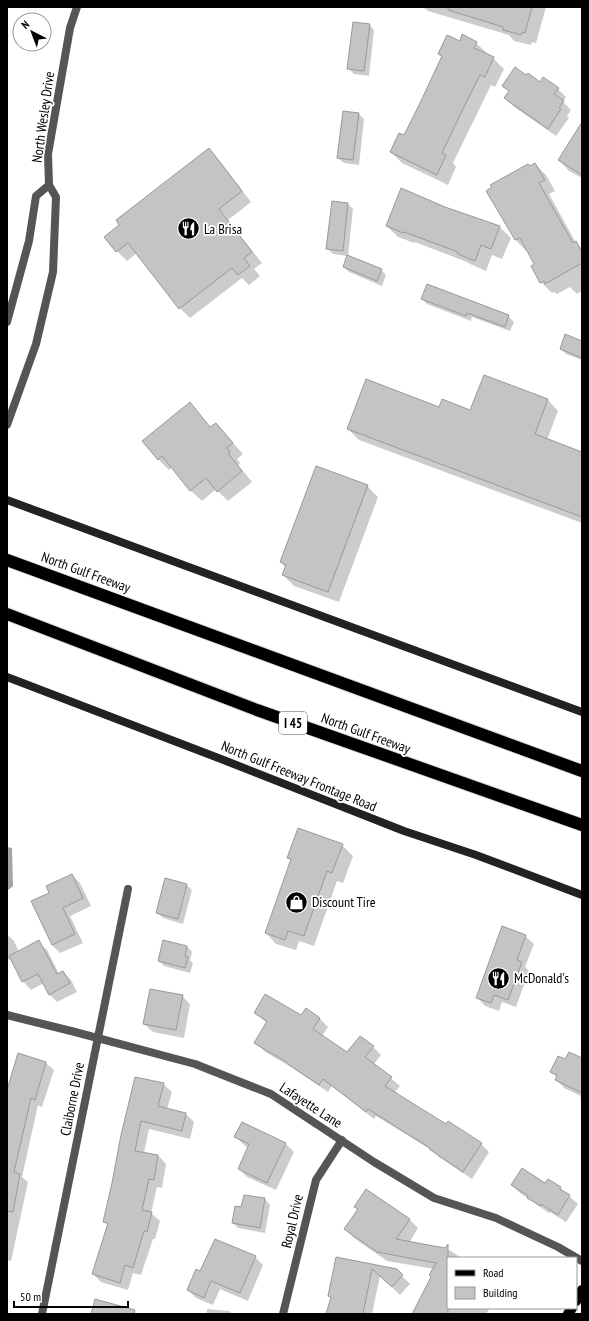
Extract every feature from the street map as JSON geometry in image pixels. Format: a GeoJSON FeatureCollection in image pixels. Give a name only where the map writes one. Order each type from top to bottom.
{"type":"FeatureCollection","features":[{"type":"Feature","properties":{"kind":"highway","name":"North Gulf Freeway"},"geometry":{"type":"LineString","coordinates":[[7,560],[582,771]]}},
{"type":"Feature","properties":{"kind":"highway","name":"North Gulf Freeway"},"geometry":{"type":"LineString","coordinates":[[7,614],[257,710],[582,825]]}},
{"type":"Feature","properties":{"kind":"main road"},"geometry":{"type":"LineString","coordinates":[[7,500],[582,712]]}},
{"type":"Feature","properties":{"kind":"main road","name":"North Gulf Freeway Frontage Road"},"geometry":{"type":"LineString","coordinates":[[7,677],[404,831],[476,855],[582,895]]}},
{"type":"Feature","properties":{"kind":"main road"},"geometry":{"type":"LineString","coordinates":[[577,1299],[582,1290]]}},
{"type":"Feature","properties":{"kind":"street","name":"North Wesley Drive"},"geometry":{"type":"LineString","coordinates":[[7,425],[36,344],[52,272],[56,197],[49,185],[48,154],[70,28],[78,7]]}},
{"type":"Feature","properties":{"kind":"street"},"geometry":{"type":"LineString","coordinates":[[7,322],[29,240],[36,196],[49,185]]}},
{"type":"Feature","properties":{"kind":"street","name":"Claiborne Drive"},"geometry":{"type":"LineString","coordinates":[[42,1314],[128,889]]}},
{"type":"Feature","properties":{"kind":"street","name":"Lafayette Lane"},"geometry":{"type":"LineString","coordinates":[[7,1015],[195,1064],[271,1094],[374,1162],[434,1198],[496,1218],[575,1257]]}},
{"type":"Feature","properties":{"kind":"street","name":"Royal Drive"},"geometry":{"type":"LineString","coordinates":[[283,1314],[316,1180],[342,1140]]}},
{"type":"Feature","properties":{"kind":"shaded area"},"geometry":{"type":"Polygon","coordinates":[[[7,847],[12,848],[13,886],[7,891],[7,847]]]}},
{"type":"Feature","properties":{"kind":"building"},"geometry":{"type":"Polygon","coordinates":[[[448,7],[532,7],[525,33],[522,32],[521,35],[503,30],[503,27],[448,10],[448,7]]]}},
{"type":"Feature","properties":{"kind":"building"},"geometry":{"type":"Polygon","coordinates":[[[353,22],[370,24],[364,71],[347,69],[353,22]]]}},
{"type":"Feature","properties":{"kind":"building"},"geometry":{"type":"Polygon","coordinates":[[[462,34],[477,42],[474,48],[494,57],[485,77],[480,75],[464,107],[442,153],[446,155],[437,175],[390,152],[399,133],[404,135],[420,103],[442,56],[438,54],[447,35],[460,41],[462,34]]]}},
{"type":"Feature","properties":{"kind":"building"},"geometry":{"type":"Polygon","coordinates":[[[515,67],[526,75],[528,73],[540,82],[543,77],[559,88],[554,94],[564,101],[559,108],[561,109],[548,129],[504,98],[509,91],[502,86],[515,67]]]}},
{"type":"Feature","properties":{"kind":"building"},"geometry":{"type":"Polygon","coordinates":[[[343,111],[359,113],[353,160],[337,158],[343,111]]]}},
{"type":"Feature","properties":{"kind":"building"},"geometry":{"type":"Polygon","coordinates":[[[582,122],[582,175],[558,160],[582,122]]]}},
{"type":"Feature","properties":{"kind":"building"},"geometry":{"type":"Polygon","coordinates":[[[209,148],[242,191],[219,209],[252,252],[244,258],[250,266],[238,275],[232,268],[179,309],[128,243],[116,252],[104,237],[119,225],[116,220],[209,148]]]}},
{"type":"Feature","properties":{"kind":"building"},"geometry":{"type":"Polygon","coordinates":[[[535,163],[545,180],[539,183],[573,243],[576,241],[582,252],[582,263],[545,284],[544,281],[540,283],[531,266],[534,264],[520,238],[515,240],[486,191],[492,187],[490,185],[528,164],[530,166],[535,163]]]}},
{"type":"Feature","properties":{"kind":"building"},"geometry":{"type":"Polygon","coordinates":[[[401,188],[445,207],[500,226],[491,249],[481,245],[475,261],[458,254],[458,252],[386,226],[401,188]]]}},
{"type":"Feature","properties":{"kind":"building"},"geometry":{"type":"Polygon","coordinates":[[[332,201],[348,203],[343,251],[326,249],[332,201]]]}},
{"type":"Feature","properties":{"kind":"building"},"geometry":{"type":"Polygon","coordinates":[[[347,255],[382,269],[377,281],[343,267],[347,255]]]}},
{"type":"Feature","properties":{"kind":"building"},"geometry":{"type":"Polygon","coordinates":[[[427,284],[509,315],[505,327],[467,313],[466,316],[421,299],[427,284]]]}},
{"type":"Feature","properties":{"kind":"building"},"geometry":{"type":"Polygon","coordinates":[[[565,334],[582,341],[582,358],[560,349],[565,334]]]}},
{"type":"Feature","properties":{"kind":"building"},"geometry":{"type":"Polygon","coordinates":[[[484,375],[548,399],[535,434],[582,452],[582,517],[347,429],[366,379],[439,407],[442,399],[470,410],[484,375]]]}},
{"type":"Feature","properties":{"kind":"building"},"geometry":{"type":"Polygon","coordinates":[[[190,402],[210,427],[216,423],[233,443],[227,448],[230,452],[228,453],[242,471],[217,492],[206,478],[190,491],[162,456],[158,460],[142,441],[190,402]]]}},
{"type":"Feature","properties":{"kind":"building"},"geometry":{"type":"Polygon","coordinates":[[[316,466],[368,485],[328,592],[282,575],[286,565],[280,562],[316,466]]]}},
{"type":"Feature","properties":{"kind":"building","name":"Discount Tire"},"geometry":{"type":"Polygon","coordinates":[[[298,828],[343,844],[332,873],[327,871],[304,936],[288,931],[285,940],[265,933],[291,859],[287,858],[298,828]]]}},
{"type":"Feature","properties":{"kind":"building"},"geometry":{"type":"Polygon","coordinates":[[[72,874],[83,898],[63,908],[75,934],[52,945],[31,901],[49,893],[46,886],[72,874]]]}},
{"type":"Feature","properties":{"kind":"building"},"geometry":{"type":"Polygon","coordinates":[[[165,878],[187,884],[178,919],[156,913],[165,878]]]}},
{"type":"Feature","properties":{"kind":"building","name":"McDonald's"},"geometry":{"type":"Polygon","coordinates":[[[502,926],[526,935],[517,960],[522,962],[508,1000],[494,995],[491,1003],[476,998],[502,926]]]}},
{"type":"Feature","properties":{"kind":"building"},"geometry":{"type":"Polygon","coordinates":[[[39,940],[57,974],[63,971],[70,983],[49,995],[38,974],[22,982],[9,956],[39,940]]]}},
{"type":"Feature","properties":{"kind":"building"},"geometry":{"type":"Polygon","coordinates":[[[163,940],[187,946],[185,956],[188,957],[185,968],[158,961],[163,940]]]}},
{"type":"Feature","properties":{"kind":"building"},"geometry":{"type":"Polygon","coordinates":[[[150,989],[183,995],[176,1030],[143,1024],[150,989]]]}},
{"type":"Feature","properties":{"kind":"building"},"geometry":{"type":"Polygon","coordinates":[[[265,994],[301,1015],[306,1008],[320,1018],[313,1029],[347,1052],[360,1036],[374,1046],[365,1057],[392,1077],[385,1086],[446,1124],[448,1121],[482,1143],[463,1172],[429,1149],[430,1148],[368,1109],[366,1112],[323,1079],[319,1085],[288,1063],[254,1043],[267,1021],[254,1013],[265,994]]]}},
{"type":"Feature","properties":{"kind":"building"},"geometry":{"type":"Polygon","coordinates":[[[569,1052],[582,1058],[582,1093],[555,1080],[557,1075],[550,1072],[558,1056],[565,1059],[569,1052]]]}},
{"type":"Feature","properties":{"kind":"building"},"geometry":{"type":"Polygon","coordinates":[[[18,1053],[46,1062],[35,1100],[31,1098],[14,1172],[20,1174],[13,1212],[7,1211],[7,1090],[18,1053]]]}},
{"type":"Feature","properties":{"kind":"building"},"geometry":{"type":"Polygon","coordinates":[[[135,1077],[164,1083],[158,1106],[186,1113],[182,1131],[141,1121],[135,1151],[158,1155],[154,1180],[149,1179],[142,1210],[152,1212],[147,1232],[144,1231],[133,1268],[125,1265],[120,1283],[92,1274],[108,1223],[103,1222],[135,1077]]]}},
{"type":"Feature","properties":{"kind":"building"},"geometry":{"type":"Polygon","coordinates":[[[242,1122],[286,1143],[267,1183],[238,1169],[249,1144],[234,1137],[242,1122]]]}},
{"type":"Feature","properties":{"kind":"building"},"geometry":{"type":"Polygon","coordinates":[[[522,1168],[545,1183],[548,1179],[570,1195],[558,1215],[541,1204],[541,1206],[527,1198],[528,1196],[511,1185],[522,1168]]]}},
{"type":"Feature","properties":{"kind":"building"},"geometry":{"type":"Polygon","coordinates":[[[366,1189],[410,1219],[396,1239],[445,1248],[448,1244],[448,1314],[412,1314],[431,1277],[429,1275],[436,1263],[377,1252],[344,1229],[358,1209],[354,1207],[366,1189]]]}},
{"type":"Feature","properties":{"kind":"building"},"geometry":{"type":"Polygon","coordinates":[[[244,1195],[265,1198],[260,1228],[232,1223],[235,1206],[241,1207],[244,1195]]]}},
{"type":"Feature","properties":{"kind":"building"},"geometry":{"type":"Polygon","coordinates":[[[215,1239],[256,1256],[240,1293],[211,1281],[204,1298],[187,1290],[196,1269],[200,1271],[215,1239]]]}},
{"type":"Feature","properties":{"kind":"building"},"geometry":{"type":"Polygon","coordinates":[[[336,1257],[397,1269],[403,1275],[392,1287],[372,1269],[363,1314],[326,1314],[331,1297],[328,1296],[336,1257]]]}},
{"type":"Feature","properties":{"kind":"building"},"geometry":{"type":"Polygon","coordinates":[[[95,1299],[135,1310],[134,1314],[91,1314],[95,1299]]]}},
{"type":"Feature","properties":{"kind":"place","name":"La Brisa"},"geometry":{"type":"Point","coordinates":[188,229]}},
{"type":"Feature","properties":{"kind":"place","name":"Discount Tire"},"geometry":{"type":"Point","coordinates":[296,902]}},
{"type":"Feature","properties":{"kind":"place","name":"McDonald's"},"geometry":{"type":"Point","coordinates":[499,978]}}]}
